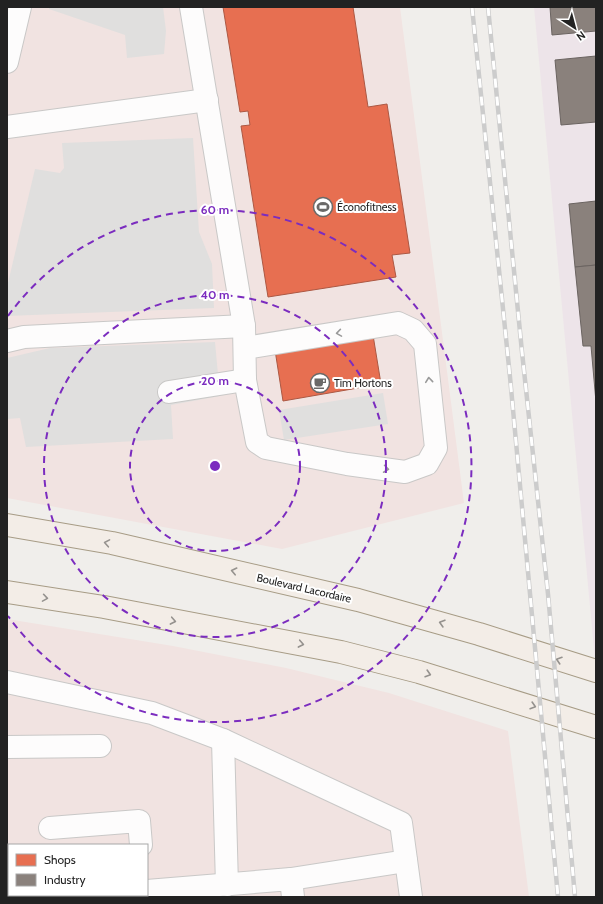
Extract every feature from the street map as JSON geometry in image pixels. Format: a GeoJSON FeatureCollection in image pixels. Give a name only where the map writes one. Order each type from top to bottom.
{"type":"FeatureCollection","features":[{"type":"Feature","properties":{"kind":"main road","name":"Boulevard Lacordaire"},"geometry":{"type":"LineString","coordinates":[[7,525],[112,543],[358,600],[479,634],[596,672]]}},
{"type":"Feature","properties":{"kind":"main road"},"geometry":{"type":"LineString","coordinates":[[7,592],[104,607],[341,652],[419,672],[596,727]]}},
{"type":"Feature","properties":{"kind":"lane"},"geometry":{"type":"LineString","coordinates":[[7,62],[20,7]]}},
{"type":"Feature","properties":{"kind":"lane"},"geometry":{"type":"LineString","coordinates":[[191,7],[244,326],[245,380],[257,442],[266,448],[347,464],[405,472],[427,464],[436,448],[425,344],[413,330],[398,324],[245,348]]}},
{"type":"Feature","properties":{"kind":"lane"},"geometry":{"type":"LineString","coordinates":[[7,127],[207,100]]}},
{"type":"Feature","properties":{"kind":"lane"},"geometry":{"type":"LineString","coordinates":[[7,341],[24,337],[244,326]]}},
{"type":"Feature","properties":{"kind":"lane"},"geometry":{"type":"LineString","coordinates":[[170,392],[245,380]]}},
{"type":"Feature","properties":{"kind":"lane"},"geometry":{"type":"LineString","coordinates":[[7,682],[152,713],[223,740],[401,823],[411,897]]}},
{"type":"Feature","properties":{"kind":"lane"},"geometry":{"type":"LineString","coordinates":[[223,740],[227,885]]}},
{"type":"Feature","properties":{"kind":"lane"},"geometry":{"type":"LineString","coordinates":[[7,746],[100,746]]}},
{"type":"Feature","properties":{"kind":"lane"},"geometry":{"type":"LineString","coordinates":[[50,828],[139,821],[141,844]]}},
{"type":"Feature","properties":{"kind":"lane"},"geometry":{"type":"LineString","coordinates":[[148,891],[227,885],[292,888],[406,861]]}},
{"type":"Feature","properties":{"kind":"shaded area"},"geometry":{"type":"Polygon","coordinates":[[[7,7],[400,7],[464,503],[282,549],[7,498],[7,7]]]}},
{"type":"Feature","properties":{"kind":"shaded area"},"geometry":{"type":"Polygon","coordinates":[[[49,7],[163,7],[166,31],[164,54],[127,58],[125,35],[49,9],[49,7]]]}},
{"type":"Feature","properties":{"kind":"shaded area"},"geometry":{"type":"Polygon","coordinates":[[[534,7],[596,7],[596,671],[534,7]]]}},
{"type":"Feature","properties":{"kind":"shaded area"},"geometry":{"type":"Polygon","coordinates":[[[193,138],[199,232],[212,264],[214,308],[7,316],[7,287],[35,169],[60,173],[64,168],[62,143],[193,138]]]}},
{"type":"Feature","properties":{"kind":"shaded area"},"geometry":{"type":"Polygon","coordinates":[[[215,342],[220,396],[171,405],[173,439],[26,447],[20,418],[7,419],[7,358],[50,348],[215,342]]]}},
{"type":"Feature","properties":{"kind":"shaded area"},"geometry":{"type":"Polygon","coordinates":[[[383,393],[388,424],[284,440],[279,410],[383,393]]]}},
{"type":"Feature","properties":{"kind":"shaded area"},"geometry":{"type":"Polygon","coordinates":[[[7,619],[173,646],[286,668],[389,693],[508,731],[529,897],[7,897],[7,619]]]}},
{"type":"Feature","properties":{"kind":"building: Shops"},"geometry":{"type":"Polygon","coordinates":[[[223,7],[353,7],[368,107],[387,104],[410,253],[392,255],[396,277],[268,297],[241,126],[250,125],[248,111],[240,112],[223,7]]]}},
{"type":"Feature","properties":{"kind":"building: Shops"},"geometry":{"type":"Polygon","coordinates":[[[373,335],[381,384],[283,401],[275,350],[373,335]]]}},
{"type":"Feature","properties":{"kind":"building: Industry"},"geometry":{"type":"Polygon","coordinates":[[[550,7],[596,7],[596,31],[552,35],[550,7]]]}},
{"type":"Feature","properties":{"kind":"building: Industry"},"geometry":{"type":"Polygon","coordinates":[[[596,56],[596,122],[561,125],[555,60],[596,56]]]}},
{"type":"Feature","properties":{"kind":"building: Industry"},"geometry":{"type":"Polygon","coordinates":[[[596,201],[596,265],[575,267],[569,204],[596,201]]]}},
{"type":"Feature","properties":{"kind":"building: Industry"},"geometry":{"type":"Polygon","coordinates":[[[596,265],[596,402],[591,346],[583,346],[575,267],[596,265]]]}},
{"type":"Feature","properties":{"kind":"railway"},"geometry":{"type":"LineString","coordinates":[[472,7],[510,377],[558,897]]}},
{"type":"Feature","properties":{"kind":"railway"},"geometry":{"type":"LineString","coordinates":[[488,7],[522,352],[548,594],[575,897]]}},
{"type":"Feature","properties":{"kind":"place","name":"Éconofitness"},"geometry":{"type":"Point","coordinates":[323,207]}},
{"type":"Feature","properties":{"kind":"place","name":"Tim Hortons"},"geometry":{"type":"Point","coordinates":[320,383]}}]}
